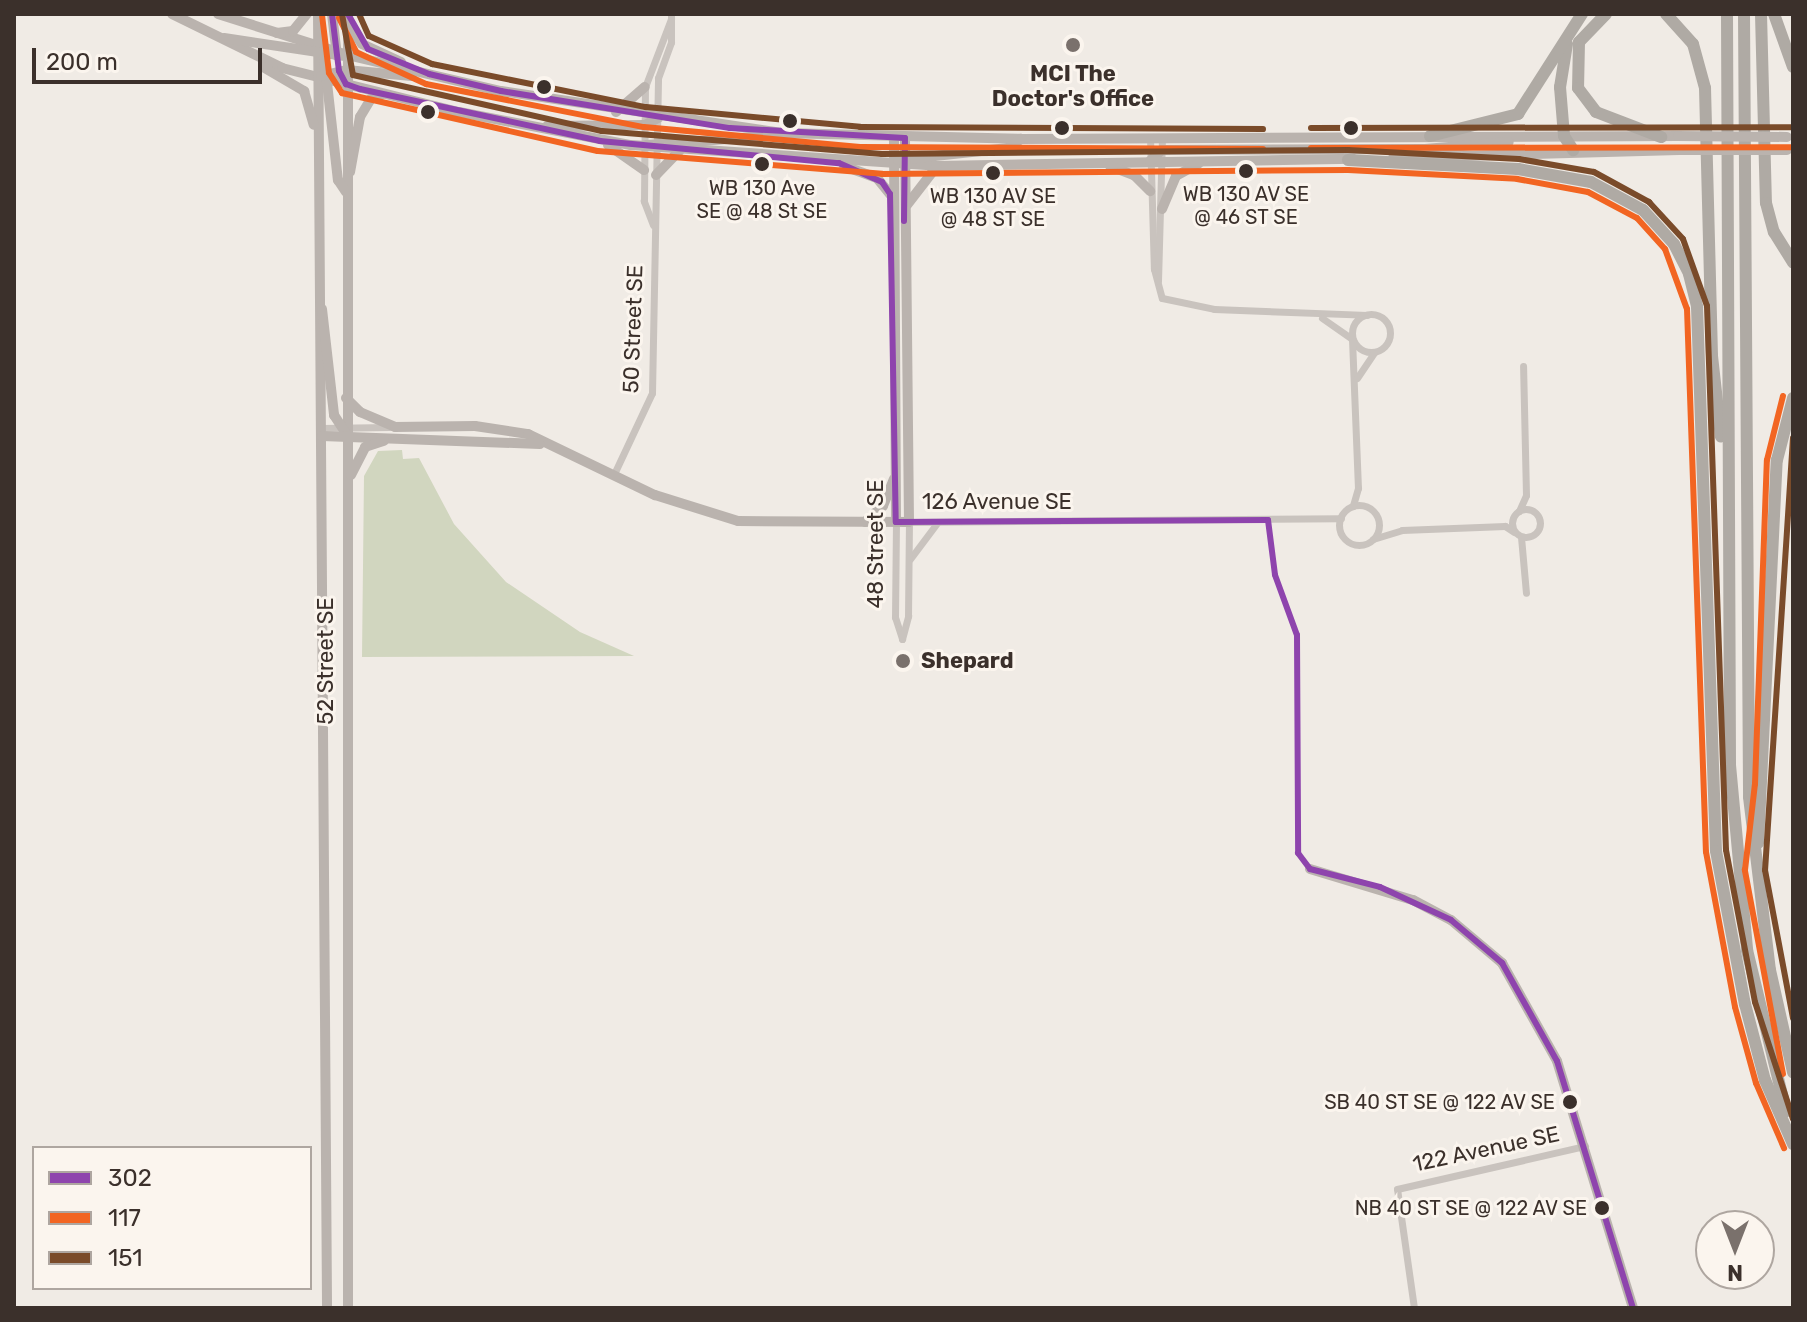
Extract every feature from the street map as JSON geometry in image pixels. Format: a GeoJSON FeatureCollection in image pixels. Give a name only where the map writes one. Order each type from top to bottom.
{"type":"FeatureCollection","features":[{"type":"Feature","properties":{"kind":"highway"},"geometry":{"type":"LineString","coordinates":[[1606,14],[1579,42],[1578,88],[1596,112],[1661,137]]}},
{"type":"Feature","properties":{"kind":"highway"},"geometry":{"type":"LineString","coordinates":[[1666,14],[1693,44],[1705,88],[1712,356],[1728,498]]}},
{"type":"Feature","properties":{"kind":"highway"},"geometry":{"type":"LineString","coordinates":[[1727,14],[1728,498],[1738,873],[1757,997],[1793,1133]]}},
{"type":"Feature","properties":{"kind":"highway"},"geometry":{"type":"LineString","coordinates":[[1744,14],[1747,727],[1755,870],[1793,1072]]}},
{"type":"Feature","properties":{"kind":"highway"},"geometry":{"type":"LineString","coordinates":[[1761,14],[1766,203],[1774,232],[1793,263]]}},
{"type":"Feature","properties":{"kind":"highway"},"geometry":{"type":"LineString","coordinates":[[1774,14],[1793,67]]}},
{"type":"Feature","properties":{"kind":"highway"},"geometry":{"type":"LineString","coordinates":[[1430,136],[1518,114],[1538,91],[1579,18]]}},
{"type":"Feature","properties":{"kind":"highway"},"geometry":{"type":"LineString","coordinates":[[1573,150],[1564,136],[1560,76],[1579,18]]}},
{"type":"Feature","properties":{"kind":"highway"},"geometry":{"type":"LineString","coordinates":[[1348,160],[1518,169],[1591,182],[1650,217],[1689,274],[1697,307],[1716,851],[1729,941],[1765,1080],[1793,1144]]}},
{"type":"Feature","properties":{"kind":"highway"},"geometry":{"type":"LineString","coordinates":[[1755,870],[1765,785],[1777,460],[1793,398]]}},
{"type":"Feature","properties":{"kind":"main road"},"geometry":{"type":"LineString","coordinates":[[169,14],[262,61],[429,74],[616,112],[645,121]]}},
{"type":"Feature","properties":{"kind":"main road"},"geometry":{"type":"LineString","coordinates":[[169,14],[304,91],[319,157]]}},
{"type":"Feature","properties":{"kind":"main road"},"geometry":{"type":"LineString","coordinates":[[218,14],[321,53],[346,84],[536,128],[644,146],[782,133]]}},
{"type":"Feature","properties":{"kind":"main road"},"geometry":{"type":"LineString","coordinates":[[267,33],[293,31],[307,14]]}},
{"type":"Feature","properties":{"kind":"main road","name":"52 Street SE"},"geometry":{"type":"LineString","coordinates":[[318,14],[321,53],[346,84],[344,430],[348,1308]]}},
{"type":"Feature","properties":{"kind":"main road"},"geometry":{"type":"LineString","coordinates":[[332,14],[338,180],[347,194]]}},
{"type":"Feature","properties":{"kind":"main road"},"geometry":{"type":"LineString","coordinates":[[348,18],[368,49],[429,74]]}},
{"type":"Feature","properties":{"kind":"main road","name":"52 Street SE"},"geometry":{"type":"LineString","coordinates":[[327,1308],[319,157],[335,67],[348,18]]}},
{"type":"Feature","properties":{"kind":"main road"},"geometry":{"type":"LineString","coordinates":[[212,36],[321,53]]}},
{"type":"Feature","properties":{"kind":"main road"},"geometry":{"type":"LineString","coordinates":[[616,112],[645,87]]}},
{"type":"Feature","properties":{"kind":"main road"},"geometry":{"type":"LineString","coordinates":[[347,177],[360,117],[371,99],[382,94]]}},
{"type":"Feature","properties":{"kind":"main road"},"geometry":{"type":"LineString","coordinates":[[536,128],[658,118],[782,133],[900,138],[1790,137]]}},
{"type":"Feature","properties":{"kind":"main road"},"geometry":{"type":"LineString","coordinates":[[905,161],[937,166],[1105,163],[1150,161],[1162,156],[1425,149],[1531,137]]}},
{"type":"Feature","properties":{"kind":"main road","name":"48 Street SE"},"geometry":{"type":"LineString","coordinates":[[900,138],[905,161],[909,522]]}},
{"type":"Feature","properties":{"kind":"main road","name":"48 Street SE"},"geometry":{"type":"LineString","coordinates":[[896,522],[890,194],[892,165],[900,138]]}},
{"type":"Feature","properties":{"kind":"main road"},"geometry":{"type":"LineString","coordinates":[[657,144],[680,150],[892,165],[1008,148],[1021,139]]}},
{"type":"Feature","properties":{"kind":"main road"},"geometry":{"type":"LineString","coordinates":[[600,141],[644,170]]}},
{"type":"Feature","properties":{"kind":"main road"},"geometry":{"type":"LineString","coordinates":[[656,175],[680,150]]}},
{"type":"Feature","properties":{"kind":"main road"},"geometry":{"type":"LineString","coordinates":[[1162,156],[1204,162],[1348,160],[1573,150],[1790,150]]}},
{"type":"Feature","properties":{"kind":"main road"},"geometry":{"type":"LineString","coordinates":[[1162,209],[1176,176],[1204,162]]}},
{"type":"Feature","properties":{"kind":"main road"},"geometry":{"type":"LineString","coordinates":[[839,163],[878,179],[890,194]]}},
{"type":"Feature","properties":{"kind":"main road"},"geometry":{"type":"LineString","coordinates":[[1105,163],[1134,175],[1150,191]]}},
{"type":"Feature","properties":{"kind":"main road"},"geometry":{"type":"LineString","coordinates":[[904,211],[922,177],[937,166]]}},
{"type":"Feature","properties":{"kind":"main road"},"geometry":{"type":"LineString","coordinates":[[320,303],[328,321],[344,430]]}},
{"type":"Feature","properties":{"kind":"main road"},"geometry":{"type":"LineString","coordinates":[[346,398],[360,412],[394,432]]}},
{"type":"Feature","properties":{"kind":"main road","name":"126 Avenue SE"},"geometry":{"type":"LineString","coordinates":[[322,432],[505,429],[546,444],[693,510],[738,521],[909,522]]}},
{"type":"Feature","properties":{"kind":"main road"},"geometry":{"type":"LineString","coordinates":[[346,489],[365,447],[394,432]]}},
{"type":"Feature","properties":{"kind":"main road"},"geometry":{"type":"LineString","coordinates":[[865,522],[883,506],[896,473]]}},
{"type":"Feature","properties":{"kind":"main road"},"geometry":{"type":"LineString","coordinates":[[1310,869],[1413,900],[1451,920],[1502,963],[1543,1028],[1585,1146],[1633,1308]]}},
{"type":"Feature","properties":{"kind":"street","name":"50 Street SE"},"geometry":{"type":"LineString","coordinates":[[653,225],[647,218],[644,170],[645,87],[671,16]]}},
{"type":"Feature","properties":{"kind":"street","name":"50 Street SE"},"geometry":{"type":"LineString","coordinates":[[614,474],[652,393],[658,78],[671,42],[671,16]]}},
{"type":"Feature","properties":{"kind":"street"},"geometry":{"type":"LineString","coordinates":[[1156,138],[1162,156],[1158,283]]}},
{"type":"Feature","properties":{"kind":"street"},"geometry":{"type":"LineString","coordinates":[[1156,138],[1150,161],[1150,191],[1162,298],[1316,316],[1367,315],[1388,325],[1389,337],[1359,370],[1355,388]]}},
{"type":"Feature","properties":{"kind":"street"},"geometry":{"type":"LineString","coordinates":[[1367,315],[1356,321],[1352,339],[1358,488],[1353,506],[1340,521],[1351,543],[1402,530],[1508,524],[1522,535],[1526,550],[1526,593]]}},
{"type":"Feature","properties":{"kind":"street"},"geometry":{"type":"LineString","coordinates":[[1316,316],[1362,349],[1379,350]]}},
{"type":"Feature","properties":{"kind":"street"},"geometry":{"type":"LineString","coordinates":[[1508,524],[1519,511],[1526,495],[1525,366]]}},
{"type":"Feature","properties":{"kind":"street"},"geometry":{"type":"LineString","coordinates":[[1358,488],[1379,523],[1402,530]]}},
{"type":"Feature","properties":{"kind":"street"},"geometry":{"type":"LineString","coordinates":[[1522,535],[1539,527],[1526,495]]}},
{"type":"Feature","properties":{"kind":"street"},"geometry":{"type":"LineString","coordinates":[[1353,506],[1370,508]]}},
{"type":"Feature","properties":{"kind":"street"},"geometry":{"type":"LineString","coordinates":[[1519,511],[1533,511]]}},
{"type":"Feature","properties":{"kind":"street","name":"126 Avenue SE"},"geometry":{"type":"LineString","coordinates":[[909,522],[1340,521]]}},
{"type":"Feature","properties":{"kind":"street","name":"48 Street SE"},"geometry":{"type":"LineString","coordinates":[[896,522],[895,617],[902,639],[909,522]]}},
{"type":"Feature","properties":{"kind":"street"},"geometry":{"type":"LineString","coordinates":[[908,561],[937,523]]}},
{"type":"Feature","properties":{"kind":"street"},"geometry":{"type":"LineString","coordinates":[[1373,539],[1379,523]]}},
{"type":"Feature","properties":{"kind":"street","name":"122 Avenue SE"},"geometry":{"type":"LineString","coordinates":[[1414,1308],[1397,1189],[1585,1146]]}},
{"type":"Feature","properties":{"kind":"green space"},"geometry":{"type":"Polygon","coordinates":[[[402,450],[403,459],[419,458],[454,524],[506,582],[580,632],[634,656],[362,657],[364,476],[378,451],[402,450]]]}},
{"type":"Feature","properties":{"kind":"transit line","name":"302"},"geometry":{"type":"LineString","coordinates":[[332,14],[339,71],[346,84],[360,89],[600,141],[839,163],[882,182],[890,194],[896,522],[1268,520]]}},
{"type":"Feature","properties":{"kind":"transit line","name":"151"},"geometry":{"type":"LineString","coordinates":[[342,14],[353,75],[602,131],[882,154],[1348,150],[1519,159],[1594,172],[1649,202],[1683,239],[1707,306],[1726,850],[1755,1002],[1793,1119]]}},
{"type":"Feature","properties":{"kind":"transit line","name":"302"},"geometry":{"type":"LineString","coordinates":[[348,14],[368,49],[429,74],[501,91],[730,128],[905,138],[904,221]]}},
{"type":"Feature","properties":{"kind":"transit line","name":"151"},"geometry":{"type":"LineString","coordinates":[[359,14],[369,36],[432,64],[646,107],[860,127],[1263,129]]}},
{"type":"Feature","properties":{"kind":"transit line","name":"117"},"geometry":{"type":"LineString","coordinates":[[322,15],[329,73],[342,93],[598,151],[882,174],[1348,170],[1517,179],[1588,192],[1637,218],[1665,249],[1687,309],[1706,852],[1735,1007],[1756,1083],[1784,1148]]}},
{"type":"Feature","properties":{"kind":"transit line","name":"117"},"geometry":{"type":"LineString","coordinates":[[339,18],[356,52],[426,84],[644,127],[860,147],[1263,149]]}},
{"type":"Feature","properties":{"kind":"transit line","name":"151"},"geometry":{"type":"LineString","coordinates":[[1311,128],[1793,127]]}},
{"type":"Feature","properties":{"kind":"transit line","name":"117"},"geometry":{"type":"LineString","coordinates":[[1311,148],[1793,147]]}},
{"type":"Feature","properties":{"kind":"transit line","name":"117"},"geometry":{"type":"LineString","coordinates":[[1783,396],[1767,460],[1755,784],[1745,870],[1783,1074]]}},
{"type":"Feature","properties":{"kind":"transit line","name":"151"},"geometry":{"type":"LineString","coordinates":[[1793,438],[1765,870],[1793,1018]]}},
{"type":"Feature","properties":{"kind":"transit line","name":"302"},"geometry":{"type":"LineString","coordinates":[[1268,520],[1275,575],[1297,635],[1298,853],[1310,869],[1380,887],[1451,920],[1502,963],[1557,1061],[1633,1308]]}},
{"type":"Feature","properties":{"kind":"place","name":"MCI The Doctor's Office"},"geometry":{"type":"Point","coordinates":[1073,45]}},
{"type":"Feature","properties":{"kind":"place","name":"WB 130 Ave SE @ 48 St SE"},"geometry":{"type":"Point","coordinates":[762,164]}},
{"type":"Feature","properties":{"kind":"place","name":"WB 130 AV SE @ 46 ST SE"},"geometry":{"type":"Point","coordinates":[1246,171]}},
{"type":"Feature","properties":{"kind":"place","name":"WB 130 AV SE @ 48 ST SE"},"geometry":{"type":"Point","coordinates":[993,173]}},
{"type":"Feature","properties":{"kind":"place","name":"Shepard"},"geometry":{"type":"Point","coordinates":[903,661]}},
{"type":"Feature","properties":{"kind":"place","name":"SB 40 ST SE @ 122 AV SE"},"geometry":{"type":"Point","coordinates":[1570,1102]}},
{"type":"Feature","properties":{"kind":"place","name":"NB 40 ST SE @ 122 AV SE"},"geometry":{"type":"Point","coordinates":[1602,1208]}}]}
